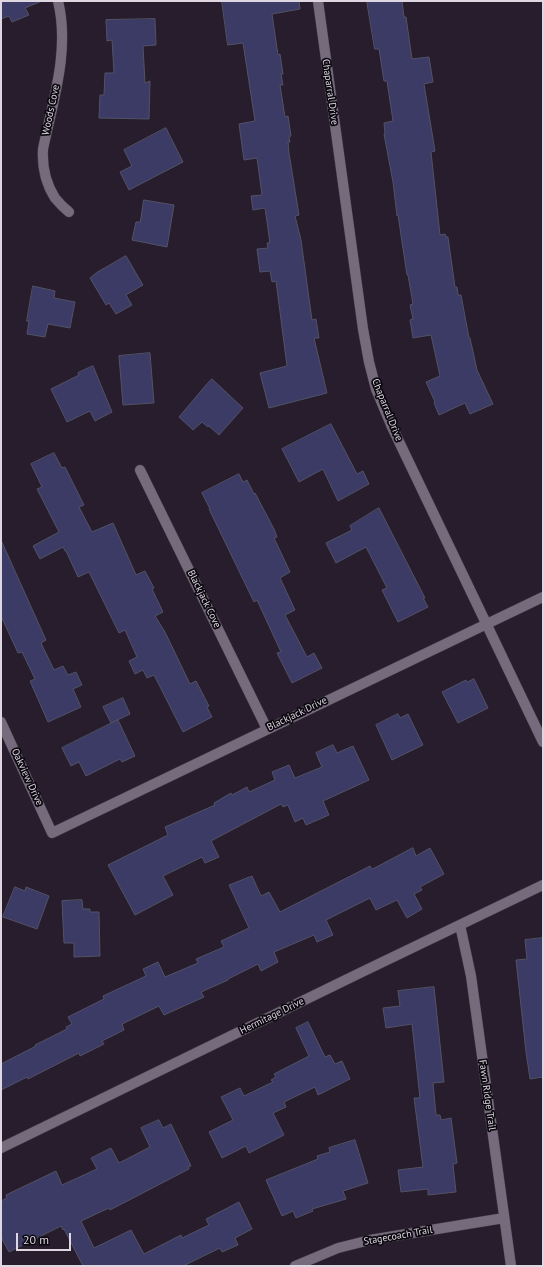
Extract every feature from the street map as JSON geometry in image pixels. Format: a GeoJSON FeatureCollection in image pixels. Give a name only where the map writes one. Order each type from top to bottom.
{"type":"FeatureCollection","features":[{"type":"Feature","properties":{"kind":"street","name":"Woods Cove"},"geometry":{"type":"LineString","coordinates":[[58,1],[62,39],[60,68],[43,149],[43,158],[47,182],[56,199],[69,212]]}},
{"type":"Feature","properties":{"kind":"street","name":"Chaparral Drive"},"geometry":{"type":"LineString","coordinates":[[318,1],[361,313],[369,362],[376,389],[392,427],[543,742]]}},
{"type":"Feature","properties":{"kind":"street","name":"Blackjack Cove"},"geometry":{"type":"LineString","coordinates":[[140,470],[267,729]]}},
{"type":"Feature","properties":{"kind":"street","name":"Blackjack Drive"},"geometry":{"type":"LineString","coordinates":[[52,833],[543,597]]}},
{"type":"Feature","properties":{"kind":"street","name":"Oakview Drive"},"geometry":{"type":"LineString","coordinates":[[1,722],[52,833]]}},
{"type":"Feature","properties":{"kind":"street","name":"Hermitage Drive"},"geometry":{"type":"LineString","coordinates":[[1,1148],[543,885]]}},
{"type":"Feature","properties":{"kind":"street","name":"Fawn Ridge Trail"},"geometry":{"type":"LineString","coordinates":[[460,925],[471,976],[511,1266]]}},
{"type":"Feature","properties":{"kind":"street","name":"Stagecoach Trail"},"geometry":{"type":"LineString","coordinates":[[296,1266],[338,1248],[370,1240],[504,1218]]}},
{"type":"Feature","properties":{"kind":"building"},"geometry":{"type":"Polygon","coordinates":[[[1,1],[42,1],[25,8],[29,15],[12,22],[9,16],[1,19],[1,1]]]}},
{"type":"Feature","properties":{"kind":"building"},"geometry":{"type":"Polygon","coordinates":[[[222,1],[299,1],[300,9],[272,14],[278,55],[280,54],[283,74],[281,74],[283,85],[280,85],[285,117],[288,116],[291,136],[289,137],[290,142],[288,142],[289,153],[299,215],[295,216],[301,240],[312,320],[316,319],[319,338],[314,338],[327,393],[269,408],[260,373],[287,366],[276,281],[272,282],[270,271],[260,272],[257,249],[268,248],[267,243],[270,243],[265,208],[253,210],[251,196],[262,195],[257,158],[244,160],[239,124],[255,121],[243,43],[228,45],[222,1]]]}},
{"type":"Feature","properties":{"kind":"building"},"geometry":{"type":"Polygon","coordinates":[[[367,1],[402,1],[404,17],[406,17],[412,59],[429,57],[433,82],[424,84],[435,151],[431,152],[440,235],[445,234],[446,237],[448,237],[455,287],[457,287],[458,295],[461,295],[477,370],[493,404],[470,414],[465,403],[439,415],[426,382],[440,376],[431,335],[413,338],[410,320],[413,319],[410,305],[413,304],[384,134],[384,123],[393,121],[387,81],[384,81],[379,49],[375,49],[367,1]]]}},
{"type":"Feature","properties":{"kind":"building"},"geometry":{"type":"Polygon","coordinates":[[[155,19],[156,45],[143,46],[145,83],[150,81],[149,119],[99,118],[100,95],[104,95],[105,73],[114,73],[112,40],[107,41],[106,20],[155,19]]]}},
{"type":"Feature","properties":{"kind":"building"},"geometry":{"type":"Polygon","coordinates":[[[166,128],[183,162],[129,190],[120,172],[132,166],[124,150],[166,128]]]}},
{"type":"Feature","properties":{"kind":"building"},"geometry":{"type":"Polygon","coordinates":[[[144,200],[174,205],[167,247],[132,240],[136,222],[140,222],[144,200]]]}},
{"type":"Feature","properties":{"kind":"building"},"geometry":{"type":"Polygon","coordinates":[[[126,256],[143,285],[126,295],[132,305],[116,314],[109,303],[106,305],[90,278],[126,256]]]}},
{"type":"Feature","properties":{"kind":"building"},"geometry":{"type":"Polygon","coordinates":[[[33,286],[55,291],[54,298],[75,302],[70,328],[48,324],[45,337],[27,334],[29,321],[27,321],[33,286]]]}},
{"type":"Feature","properties":{"kind":"building"},"geometry":{"type":"Polygon","coordinates":[[[150,353],[154,403],[123,405],[119,356],[150,353]]]}},
{"type":"Feature","properties":{"kind":"building"},"geometry":{"type":"Polygon","coordinates":[[[93,366],[112,412],[95,421],[90,411],[67,422],[51,389],[93,366]]]}},
{"type":"Feature","properties":{"kind":"building"},"geometry":{"type":"Polygon","coordinates":[[[212,379],[243,408],[219,435],[202,422],[193,430],[179,417],[212,379]]]}},
{"type":"Feature","properties":{"kind":"building"},"geometry":{"type":"Polygon","coordinates":[[[331,424],[357,474],[363,471],[369,484],[338,501],[323,469],[299,482],[282,449],[331,424]]]}},
{"type":"Feature","properties":{"kind":"building"},"geometry":{"type":"Polygon","coordinates":[[[54,453],[62,468],[65,467],[84,505],[79,507],[92,532],[113,523],[136,575],[145,571],[154,588],[152,589],[163,612],[155,616],[165,632],[190,684],[196,681],[209,706],[207,707],[212,717],[183,732],[154,675],[147,678],[143,670],[135,674],[129,661],[137,657],[125,630],[119,633],[89,572],[78,577],[63,547],[40,559],[33,546],[59,532],[37,489],[42,487],[31,464],[54,453]]]}},
{"type":"Feature","properties":{"kind":"building"},"geometry":{"type":"Polygon","coordinates":[[[239,474],[243,482],[247,480],[274,529],[277,537],[274,538],[290,572],[280,578],[295,610],[285,615],[307,657],[314,653],[322,668],[292,683],[277,653],[281,652],[257,600],[254,602],[202,493],[239,474]]]}},
{"type":"Feature","properties":{"kind":"building"},"geometry":{"type":"Polygon","coordinates":[[[379,508],[425,598],[423,598],[428,607],[398,622],[382,590],[387,588],[366,547],[336,563],[326,543],[352,530],[350,526],[379,508]]]}},
{"type":"Feature","properties":{"kind":"building"},"geometry":{"type":"Polygon","coordinates":[[[1,540],[46,640],[41,643],[54,670],[63,666],[68,675],[76,672],[82,685],[73,689],[81,707],[48,722],[30,681],[35,679],[22,652],[18,653],[1,616],[1,540]]]}},
{"type":"Feature","properties":{"kind":"building"},"geometry":{"type":"Polygon","coordinates":[[[474,679],[488,708],[458,723],[442,692],[466,680],[467,682],[474,679]]]}},
{"type":"Feature","properties":{"kind":"building"},"geometry":{"type":"Polygon","coordinates":[[[123,698],[130,714],[111,723],[103,707],[123,698]]]}},
{"type":"Feature","properties":{"kind":"building"},"geometry":{"type":"Polygon","coordinates":[[[398,714],[400,718],[408,714],[423,745],[392,760],[376,725],[398,714]]]}},
{"type":"Feature","properties":{"kind":"building"},"geometry":{"type":"Polygon","coordinates":[[[118,720],[135,756],[122,762],[120,759],[86,776],[79,762],[71,766],[62,748],[118,720]]]}},
{"type":"Feature","properties":{"kind":"building"},"geometry":{"type":"Polygon","coordinates":[[[333,745],[337,753],[353,746],[369,780],[323,801],[329,815],[306,825],[303,818],[295,822],[288,805],[283,807],[281,804],[211,841],[219,857],[205,863],[202,857],[163,876],[173,895],[135,915],[108,865],[168,835],[165,827],[215,805],[214,803],[231,793],[232,795],[247,787],[249,792],[275,780],[272,772],[289,765],[295,778],[322,767],[316,753],[333,745]]]}},
{"type":"Feature","properties":{"kind":"building"},"geometry":{"type":"Polygon","coordinates":[[[413,848],[416,856],[430,848],[444,874],[420,887],[422,890],[414,894],[422,909],[407,918],[397,900],[376,910],[370,898],[326,920],[333,935],[317,942],[314,935],[274,952],[278,962],[261,971],[258,964],[201,992],[204,997],[164,1015],[159,1006],[122,1024],[124,1030],[102,1041],[104,1044],[80,1056],[79,1053],[28,1079],[27,1077],[1,1090],[1,1064],[67,1029],[66,1027],[72,1024],[68,1017],[104,999],[103,996],[146,976],[143,969],[158,962],[165,977],[198,963],[196,959],[224,947],[221,941],[249,928],[229,885],[252,876],[261,896],[269,892],[280,912],[370,866],[372,869],[413,848]]]}},
{"type":"Feature","properties":{"kind":"building"},"geometry":{"type":"Polygon","coordinates":[[[15,887],[25,891],[26,887],[49,896],[37,929],[3,917],[15,887]]]}},
{"type":"Feature","properties":{"kind":"building"},"geometry":{"type":"Polygon","coordinates":[[[82,900],[83,909],[90,909],[90,912],[99,912],[100,956],[74,957],[74,943],[64,943],[62,901],[82,900]]]}},
{"type":"Feature","properties":{"kind":"building"},"geometry":{"type":"Polygon","coordinates":[[[543,938],[543,1077],[530,1079],[516,960],[527,959],[525,940],[543,938]]]}},
{"type":"Feature","properties":{"kind":"building"},"geometry":{"type":"Polygon","coordinates":[[[434,987],[444,1082],[433,1083],[436,1115],[440,1115],[441,1120],[451,1118],[457,1163],[453,1164],[456,1192],[428,1195],[428,1189],[401,1192],[398,1170],[423,1167],[414,1098],[420,1098],[412,1024],[386,1028],[383,1008],[400,1006],[398,991],[434,987]]]}},
{"type":"Feature","properties":{"kind":"building"},"geometry":{"type":"Polygon","coordinates":[[[308,1022],[325,1057],[330,1055],[335,1064],[342,1061],[350,1079],[318,1095],[315,1087],[284,1102],[286,1107],[273,1113],[284,1135],[249,1153],[246,1146],[222,1158],[209,1132],[233,1120],[221,1097],[240,1088],[244,1096],[273,1082],[271,1080],[276,1077],[274,1074],[309,1056],[296,1028],[308,1022]]]}},
{"type":"Feature","properties":{"kind":"building"},"geometry":{"type":"Polygon","coordinates":[[[159,1120],[163,1128],[171,1124],[191,1166],[188,1167],[189,1169],[110,1210],[109,1208],[81,1221],[94,1248],[131,1230],[144,1254],[181,1235],[182,1238],[209,1225],[206,1219],[239,1202],[252,1229],[235,1238],[238,1245],[222,1252],[220,1248],[183,1266],[83,1266],[61,1226],[9,1252],[1,1237],[1,1201],[7,1198],[6,1195],[56,1171],[62,1185],[97,1169],[91,1158],[111,1148],[119,1163],[150,1147],[141,1128],[159,1120]]]}},
{"type":"Feature","properties":{"kind":"building"},"geometry":{"type":"Polygon","coordinates":[[[355,1140],[368,1183],[343,1191],[346,1199],[312,1209],[313,1211],[296,1218],[293,1211],[282,1216],[266,1180],[318,1159],[317,1156],[330,1152],[329,1148],[355,1140]]]}}]}
